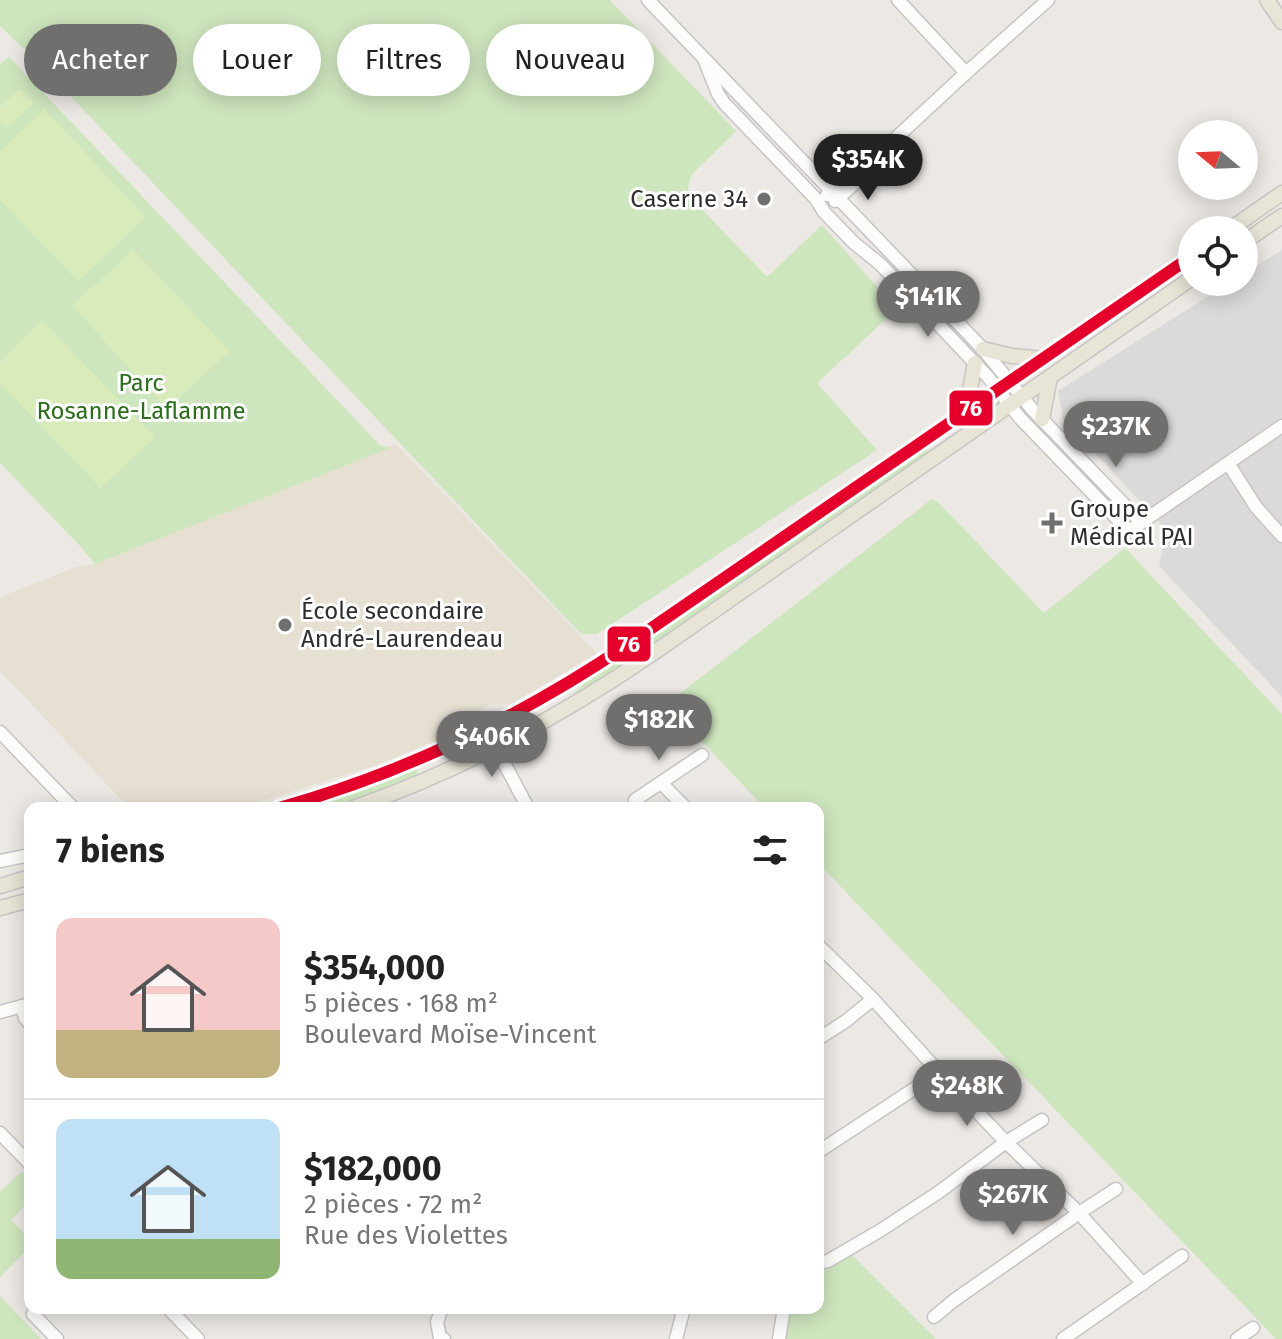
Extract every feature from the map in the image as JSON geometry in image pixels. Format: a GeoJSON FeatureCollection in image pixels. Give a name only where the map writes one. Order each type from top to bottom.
{"type":"FeatureCollection","features":[{"type":"Feature","properties":{"kind":"main road"},"geometry":{"type":"LineString","coordinates":[[1267,0],[1282,22]]}},
{"type":"Feature","properties":{"kind":"main road"},"geometry":{"type":"LineString","coordinates":[[1249,216],[1282,193]]}},
{"type":"Feature","properties":{"kind":"main road"},"geometry":{"type":"LineString","coordinates":[[1258,232],[1282,216]]}},
{"type":"Feature","properties":{"kind":"main road"},"geometry":{"type":"LineString","coordinates":[[300,802],[384,774],[486,729],[556,691],[1178,266]]}},
{"type":"Feature","properties":{"kind":"main road"},"geometry":{"type":"LineString","coordinates":[[369,802],[496,748],[626,672],[1178,288]]}},
{"type":"Feature","properties":{"kind":"main road"},"geometry":{"type":"LineString","coordinates":[[983,349],[1043,359]]}},
{"type":"Feature","properties":{"kind":"main road"},"geometry":{"type":"LineString","coordinates":[[961,414],[975,363]]}},
{"type":"Feature","properties":{"kind":"main road"},"geometry":{"type":"LineString","coordinates":[[1042,419],[1050,377]]}},
{"type":"Feature","properties":{"kind":"main road"},"geometry":{"type":"LineString","coordinates":[[0,886],[24,879]]}},
{"type":"Feature","properties":{"kind":"main road"},"geometry":{"type":"LineString","coordinates":[[0,908],[24,902]]}},
{"type":"Feature","properties":{"kind":"street"},"geometry":{"type":"LineString","coordinates":[[648,0],[983,349],[1016,401],[1129,531],[1282,426]]}},
{"type":"Feature","properties":{"kind":"street"},"geometry":{"type":"LineString","coordinates":[[898,0],[966,73]]}},
{"type":"Feature","properties":{"kind":"street"},"geometry":{"type":"LineString","coordinates":[[822,207],[866,159],[898,136],[1048,0]]}},
{"type":"Feature","properties":{"kind":"street"},"geometry":{"type":"LineString","coordinates":[[704,59],[721,99],[854,243],[884,268],[975,363],[1004,386]]}},
{"type":"Feature","properties":{"kind":"street"},"geometry":{"type":"LineString","coordinates":[[1016,401],[1042,419],[1141,522]]}},
{"type":"Feature","properties":{"kind":"street"},"geometry":{"type":"LineString","coordinates":[[1228,463],[1256,507],[1282,536]]}},
{"type":"Feature","properties":{"kind":"street"},"geometry":{"type":"LineString","coordinates":[[486,729],[525,802]]}},
{"type":"Feature","properties":{"kind":"street"},"geometry":{"type":"LineString","coordinates":[[0,732],[67,802]]}},
{"type":"Feature","properties":{"kind":"street"},"geometry":{"type":"LineString","coordinates":[[635,800],[702,755]]}},
{"type":"Feature","properties":{"kind":"street"},"geometry":{"type":"LineString","coordinates":[[661,783],[680,802]]}},
{"type":"Feature","properties":{"kind":"street"},"geometry":{"type":"LineString","coordinates":[[0,861],[24,857]]}},
{"type":"Feature","properties":{"kind":"street"},"geometry":{"type":"LineString","coordinates":[[824,951],[1006,1142],[1079,1213],[1143,1284]]}},
{"type":"Feature","properties":{"kind":"street"},"geometry":{"type":"LineString","coordinates":[[824,1035],[873,999]]}},
{"type":"Feature","properties":{"kind":"street"},"geometry":{"type":"LineString","coordinates":[[0,1012],[24,1006]]}},
{"type":"Feature","properties":{"kind":"street"},"geometry":{"type":"LineString","coordinates":[[824,1148],[923,1083],[936,1069]]}},
{"type":"Feature","properties":{"kind":"street"},"geometry":{"type":"LineString","coordinates":[[824,1262],[881,1230],[1042,1120]]}},
{"type":"Feature","properties":{"kind":"street"},"geometry":{"type":"LineString","coordinates":[[0,1133],[24,1158]]}},
{"type":"Feature","properties":{"kind":"street"},"geometry":{"type":"LineString","coordinates":[[934,1317],[1116,1189]]}},
{"type":"Feature","properties":{"kind":"street"},"geometry":{"type":"LineString","coordinates":[[1063,1339],[1182,1256]]}},
{"type":"Feature","properties":{"kind":"street"},"geometry":{"type":"LineString","coordinates":[[33,1314],[57,1339]]}},
{"type":"Feature","properties":{"kind":"street"},"geometry":{"type":"LineString","coordinates":[[174,1314],[198,1339]]}},
{"type":"Feature","properties":{"kind":"street"},"geometry":{"type":"LineString","coordinates":[[440,1314],[437,1322],[440,1338],[444,1339]]}},
{"type":"Feature","properties":{"kind":"street"},"geometry":{"type":"LineString","coordinates":[[676,1339],[682,1314]]}},
{"type":"Feature","properties":{"kind":"street"},"geometry":{"type":"LineString","coordinates":[[779,1339],[783,1314]]}},
{"type":"Feature","properties":{"kind":"street"},"geometry":{"type":"LineString","coordinates":[[1237,1339],[1253,1328]]}},
{"type":"Feature","properties":{"kind":"shaded area"},"geometry":{"type":"Polygon","coordinates":[[[1282,250],[1282,697],[1159,566],[1166,529],[1063,419],[1058,391],[1209,296],[1258,296],[1258,265],[1282,250]]]}},
{"type":"Feature","properties":{"kind":"shaded area","name":"École secondaire André-Laurendeau"},"geometry":{"type":"Polygon","coordinates":[[[396,444],[597,653],[513,703],[490,705],[459,720],[454,733],[374,766],[258,802],[123,802],[0,671],[0,597],[76,567],[95,564],[396,444]]]}},
{"type":"Feature","properties":{"kind":"green space"},"geometry":{"type":"Polygon","coordinates":[[[0,0],[610,0],[633,24],[486,24],[486,96],[654,96],[654,46],[736,131],[691,175],[688,189],[694,201],[766,276],[822,225],[897,309],[817,383],[877,450],[597,634],[581,634],[70,96],[177,96],[177,24],[24,24],[24,49],[0,26],[0,0]]]}},
{"type":"Feature","properties":{"kind":"green space","name":"Parc Rosanne-Laflamme"},"geometry":{"type":"Polygon","coordinates":[[[9,57],[24,73],[24,96],[46,96],[380,445],[390,448],[95,564],[0,463],[0,64],[9,57]]]}},
{"type":"Feature","properties":{"kind":"green space"},"geometry":{"type":"Polygon","coordinates":[[[20,88],[24,96],[34,103],[7,128],[0,121],[0,107],[20,88]]]}},
{"type":"Feature","properties":{"kind":"green space"},"geometry":{"type":"Polygon","coordinates":[[[44,109],[146,217],[78,282],[0,200],[0,152],[44,109]]]}},
{"type":"Feature","properties":{"kind":"green space"},"geometry":{"type":"Polygon","coordinates":[[[133,249],[230,351],[167,409],[72,306],[133,249]]]}},
{"type":"Feature","properties":{"kind":"green space"},"geometry":{"type":"Polygon","coordinates":[[[42,320],[155,437],[100,488],[0,383],[0,363],[42,320]]]}},
{"type":"Feature","properties":{"kind":"green space"},"geometry":{"type":"Polygon","coordinates":[[[941,436],[917,461],[576,696],[574,693],[589,679],[941,436]]]}},
{"type":"Feature","properties":{"kind":"green space"},"geometry":{"type":"Polygon","coordinates":[[[932,499],[1044,613],[1125,548],[1282,714],[1282,1339],[1276,1339],[824,869],[824,802],[759,802],[666,704],[932,499]]]}},
{"type":"Feature","properties":{"kind":"green space"},"geometry":{"type":"Polygon","coordinates":[[[417,769],[418,773],[409,778],[365,797],[349,802],[326,802],[417,769]]]}},
{"type":"Feature","properties":{"kind":"green space"},"geometry":{"type":"Polygon","coordinates":[[[22,1171],[24,1173],[24,1206],[11,1220],[24,1233],[24,1253],[0,1277],[0,1192],[22,1171]]]}},
{"type":"Feature","properties":{"kind":"green space"},"geometry":{"type":"Polygon","coordinates":[[[847,1250],[936,1339],[779,1339],[783,1314],[824,1314],[824,1260],[847,1250]]]}},
{"type":"Feature","properties":{"kind":"green space"},"geometry":{"type":"Polygon","coordinates":[[[0,1296],[41,1339],[0,1339],[0,1296]]]}},
{"type":"Feature","properties":{"kind":"transit line","name":"76"},"geometry":{"type":"LineString","coordinates":[[299,802],[371,778],[459,741],[586,672],[1178,266]]}},
{"type":"Feature","properties":{"kind":"place","name":"Caserne 34"},"geometry":{"type":"Point","coordinates":[764,199]}},
{"type":"Feature","properties":{"kind":"place","name":"Groupe Médical PAI"},"geometry":{"type":"Point","coordinates":[1052,523]}},
{"type":"Feature","properties":{"kind":"place","name":"École secondaire André-Laurendeau"},"geometry":{"type":"Point","coordinates":[285,625]}}]}
